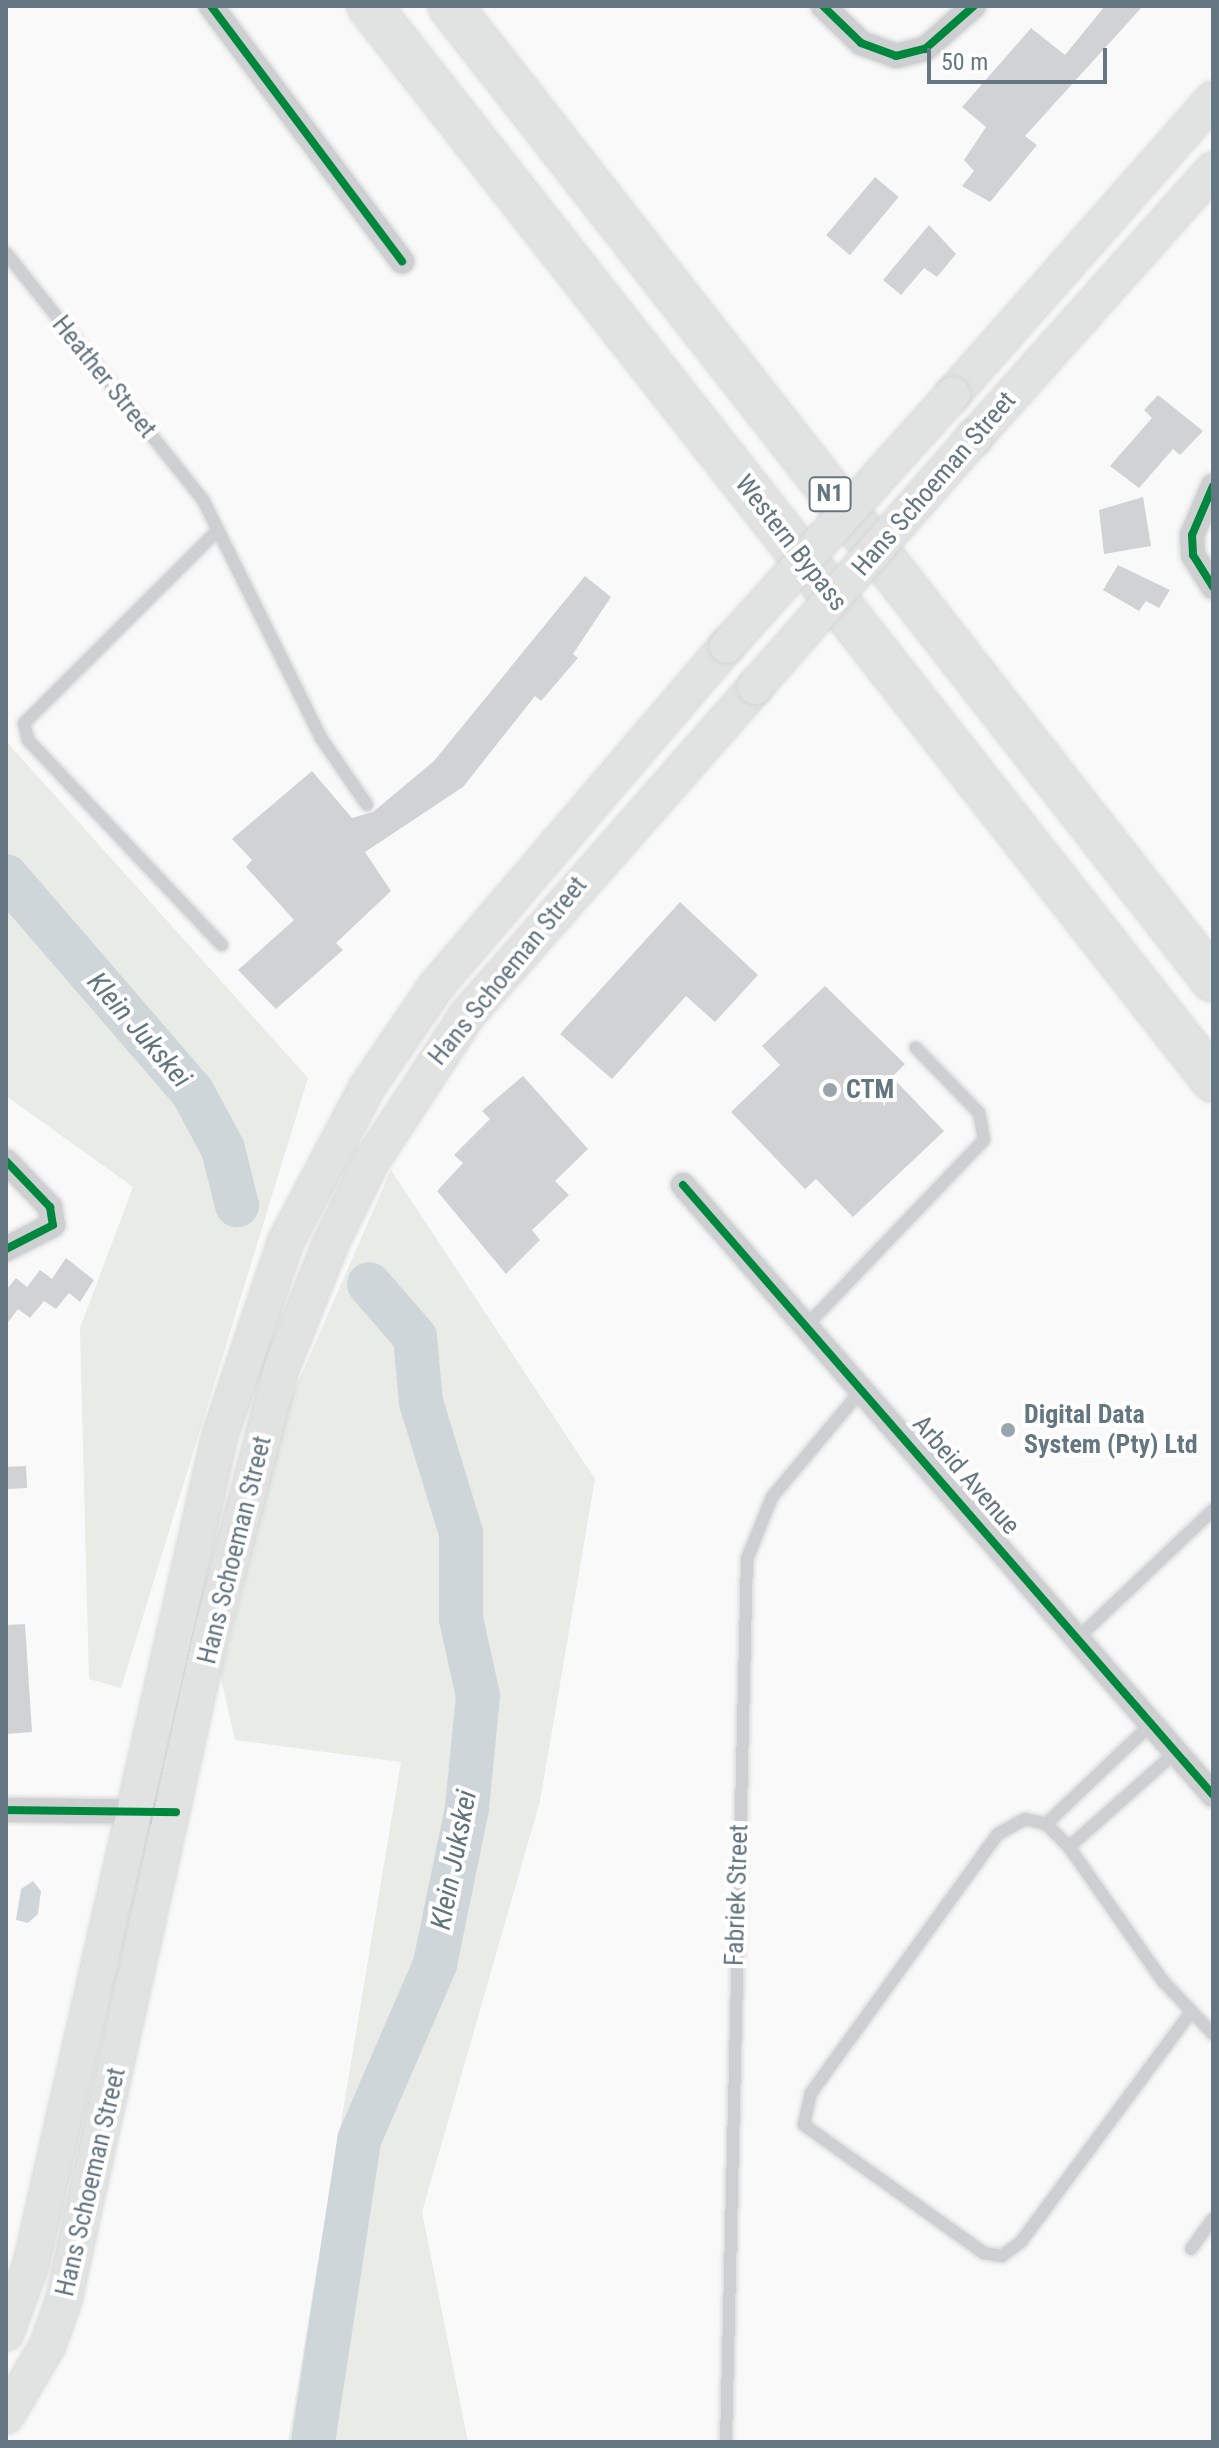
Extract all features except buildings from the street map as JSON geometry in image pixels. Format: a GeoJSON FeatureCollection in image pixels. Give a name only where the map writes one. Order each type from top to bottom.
{"type":"FeatureCollection","features":[{"type":"Feature","properties":{"kind":"highway","name":"Western Bypass"},"geometry":{"type":"LineString","coordinates":[[369,6],[1213,1080]]}},
{"type":"Feature","properties":{"kind":"highway","name":"N1"},"geometry":{"type":"LineString","coordinates":[[450,6],[1213,980]]}},
{"type":"Feature","properties":{"kind":"main road","name":"Hans Schoeman Street"},"geometry":{"type":"LineString","coordinates":[[6,2333],[31,2264],[216,1449],[270,1281],[334,1146],[400,1037],[491,914],[1213,99]]}},
{"type":"Feature","properties":{"kind":"main road","name":"Hans Schoeman Street"},"geometry":{"type":"LineString","coordinates":[[6,2416],[48,2345],[64,2299],[176,1812],[209,1642],[296,1326],[371,1162],[468,1014],[1213,170]]}},
{"type":"Feature","properties":{"kind":"street"},"geometry":{"type":"LineString","coordinates":[[211,6],[402,261]]}},
{"type":"Feature","properties":{"kind":"street"},"geometry":{"type":"LineString","coordinates":[[823,6],[861,43],[896,56],[925,49],[974,6]]}},
{"type":"Feature","properties":{"kind":"street"},"geometry":{"type":"LineString","coordinates":[[1208,582],[1192,535],[1213,486]]}},
{"type":"Feature","properties":{"kind":"street"},"geometry":{"type":"LineString","coordinates":[[6,1161],[50,1207],[53,1225],[6,1249]]}},
{"type":"Feature","properties":{"kind":"street","name":"Arbeid Avenue"},"geometry":{"type":"LineString","coordinates":[[683,1185],[809,1323],[1213,1795]]}},
{"type":"Feature","properties":{"kind":"street"},"geometry":{"type":"LineString","coordinates":[[6,1810],[134,1806],[176,1812]]}},
{"type":"Feature","properties":{"kind":"lane","name":"Heather Street"},"geometry":{"type":"LineString","coordinates":[[6,253],[203,500],[321,738],[367,805]]}},
{"type":"Feature","properties":{"kind":"lane"},"geometry":{"type":"LineString","coordinates":[[217,531],[24,723],[28,740],[222,945]]}},
{"type":"Feature","properties":{"kind":"lane"},"geometry":{"type":"LineString","coordinates":[[809,1323],[984,1140],[979,1113],[916,1048]]}},
{"type":"Feature","properties":{"kind":"lane","name":"Fabriek Street"},"geometry":{"type":"LineString","coordinates":[[726,2442],[747,1559],[772,1497],[864,1387]]}},
{"type":"Feature","properties":{"kind":"lane"},"geometry":{"type":"LineString","coordinates":[[1079,1637],[1213,1510]]}},
{"type":"Feature","properties":{"kind":"lane"},"geometry":{"type":"LineString","coordinates":[[1046,1824],[1152,1723]]}},
{"type":"Feature","properties":{"kind":"lane"},"geometry":{"type":"LineString","coordinates":[[1069,1847],[1176,1752]]}},
{"type":"Feature","properties":{"kind":"lane"},"geometry":{"type":"LineString","coordinates":[[1191,2012],[1021,2242],[1002,2256],[984,2253],[804,2125],[811,2093],[998,1834],[1025,1819],[1046,1824],[1069,1847],[1191,2012],[1213,2034]]}},
{"type":"Feature","properties":{"kind":"lane"},"geometry":{"type":"LineString","coordinates":[[1191,2249],[1213,2219]]}},
{"type":"Feature","properties":{"kind":"shaded area"},"geometry":{"type":"Polygon","coordinates":[[[6,741],[308,1078],[121,1688],[89,1679],[80,1328],[133,1187],[6,1096],[6,741]]]}},
{"type":"Feature","properties":{"kind":"shaded area"},"geometry":{"type":"Polygon","coordinates":[[[391,1170],[595,1479],[540,1801],[422,2212],[468,2442],[288,2442],[401,1762],[235,1740],[220,1674],[289,1403],[391,1170]]]}},
{"type":"Feature","properties":{"kind":"shaded area"},"geometry":{"type":"Polygon","coordinates":[[[33,1881],[41,1891],[38,1914],[28,1923],[16,1920],[21,1889],[33,1881]]]}},
{"type":"Feature","properties":{"kind":"waterway","name":"Klein Jukskei"},"geometry":{"type":"LineString","coordinates":[[6,876],[193,1093],[223,1149],[237,1205]]}},
{"type":"Feature","properties":{"kind":"waterway","name":"Klein Jukskei"},"geometry":{"type":"LineString","coordinates":[[313,2442],[359,2140],[435,1964],[467,1808],[478,1696],[461,1619],[461,1533],[421,1402],[415,1337],[369,1284]]}},
{"type":"Feature","properties":{"kind":"cycle path"},"geometry":{"type":"LineString","coordinates":[[211,6],[402,261]]}},
{"type":"Feature","properties":{"kind":"cycle path"},"geometry":{"type":"LineString","coordinates":[[823,6],[861,43],[896,56],[925,49],[974,6]]}},
{"type":"Feature","properties":{"kind":"cycle path"},"geometry":{"type":"LineString","coordinates":[[1213,486],[1192,535],[1193,555],[1213,587]]}},
{"type":"Feature","properties":{"kind":"cycle path"},"geometry":{"type":"LineString","coordinates":[[6,1161],[50,1207],[53,1225],[6,1249]]}},
{"type":"Feature","properties":{"kind":"cycle path"},"geometry":{"type":"LineString","coordinates":[[683,1185],[1213,1795]]}},
{"type":"Feature","properties":{"kind":"cycle path"},"geometry":{"type":"LineString","coordinates":[[6,1810],[176,1812]]}},
{"type":"Feature","properties":{"kind":"place","name":"CTM"},"geometry":{"type":"Point","coordinates":[830,1090]}},
{"type":"Feature","properties":{"kind":"place","name":"Digital Data System (Pty) Ltd"},"geometry":{"type":"Point","coordinates":[1008,1430]}}]}
